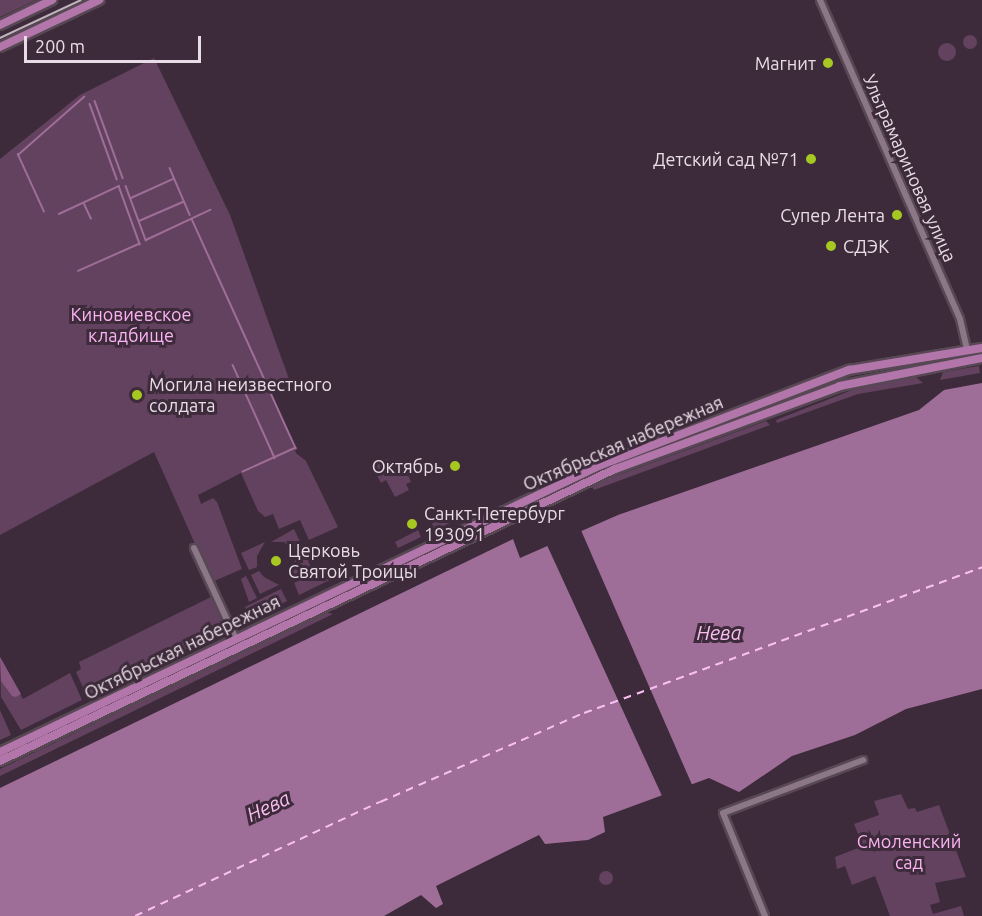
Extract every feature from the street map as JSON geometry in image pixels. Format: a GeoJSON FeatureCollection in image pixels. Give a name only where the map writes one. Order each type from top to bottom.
{"type":"FeatureCollection","features":[{"type":"Feature","properties":{"kind":"main road"},"geometry":{"type":"LineString","coordinates":[[0,25],[52,0]]}},
{"type":"Feature","properties":{"kind":"main road"},"geometry":{"type":"LineString","coordinates":[[0,46],[99,0]]}},
{"type":"Feature","properties":{"kind":"main road","name":"Октябрьская набережная"},"geometry":{"type":"LineString","coordinates":[[0,752],[235,637],[351,586],[601,465],[849,370],[982,348]]}},
{"type":"Feature","properties":{"kind":"main road","name":"Октябрьская набережная"},"geometry":{"type":"LineString","coordinates":[[0,761],[594,478],[840,386],[982,358]]}},
{"type":"Feature","properties":{"kind":"street","name":"Ультрамариновая улица"},"geometry":{"type":"LineString","coordinates":[[820,0],[960,319],[968,350]]}},
{"type":"Feature","properties":{"kind":"street"},"geometry":{"type":"LineString","coordinates":[[194,548],[235,637]]}},
{"type":"Feature","properties":{"kind":"street"},"geometry":{"type":"LineString","coordinates":[[765,916],[723,813],[863,760]]}},
{"type":"Feature","properties":{"kind":"green space"},"geometry":{"type":"Polygon","coordinates":[[[0,0],[36,0],[0,17],[0,0]]]}},
{"type":"Feature","properties":{"kind":"green space"},"geometry":{"type":"Polygon","coordinates":[[[967,35],[973,35],[977,42],[973,49],[967,49],[963,45],[963,39],[967,35]]]}},
{"type":"Feature","properties":{"kind":"green space"},"geometry":{"type":"Polygon","coordinates":[[[947,43],[953,46],[956,52],[953,58],[947,61],[941,58],[938,52],[941,46],[947,43]]]}},
{"type":"Feature","properties":{"kind":"green space","name":"Киновиевское кладбище"},"geometry":{"type":"Polygon","coordinates":[[[154,58],[230,215],[289,379],[270,389],[296,453],[306,461],[338,527],[309,540],[300,520],[279,529],[273,514],[265,517],[258,511],[241,473],[198,495],[201,504],[213,498],[217,502],[242,569],[212,582],[154,452],[0,535],[0,159],[80,95],[154,58]]]}},
{"type":"Feature","properties":{"kind":"green space"},"geometry":{"type":"Polygon","coordinates":[[[979,366],[980,373],[940,380],[943,372],[979,366]]]}},
{"type":"Feature","properties":{"kind":"green space"},"geometry":{"type":"Polygon","coordinates":[[[916,377],[923,383],[858,394],[777,423],[776,420],[857,388],[916,377]]]}},
{"type":"Feature","properties":{"kind":"green space"},"geometry":{"type":"Polygon","coordinates":[[[766,421],[770,425],[594,490],[591,485],[766,421]]]}},
{"type":"Feature","properties":{"kind":"green space"},"geometry":{"type":"Polygon","coordinates":[[[387,459],[393,471],[405,468],[411,482],[406,484],[409,490],[395,497],[386,480],[381,483],[372,466],[387,459]]]}},
{"type":"Feature","properties":{"kind":"green space"},"geometry":{"type":"Polygon","coordinates":[[[449,515],[452,522],[433,531],[429,525],[449,515]]]}},
{"type":"Feature","properties":{"kind":"green space"},"geometry":{"type":"Polygon","coordinates":[[[294,529],[302,546],[293,550],[284,542],[271,542],[294,529]]]}},
{"type":"Feature","properties":{"kind":"green space"},"geometry":{"type":"Polygon","coordinates":[[[418,530],[421,537],[398,548],[395,542],[418,530]]]}},
{"type":"Feature","properties":{"kind":"green space"},"geometry":{"type":"Polygon","coordinates":[[[265,542],[257,556],[257,567],[249,570],[241,553],[265,542]]]}},
{"type":"Feature","properties":{"kind":"green space"},"geometry":{"type":"Polygon","coordinates":[[[304,551],[312,570],[292,579],[296,554],[304,551]]]}},
{"type":"Feature","properties":{"kind":"green space"},"geometry":{"type":"Polygon","coordinates":[[[329,567],[334,578],[299,595],[294,583],[329,567]]]}},
{"type":"Feature","properties":{"kind":"green space"},"geometry":{"type":"Polygon","coordinates":[[[259,571],[264,577],[279,585],[260,594],[251,575],[259,571]]]}},
{"type":"Feature","properties":{"kind":"green space"},"geometry":{"type":"Polygon","coordinates":[[[246,576],[257,598],[249,602],[241,579],[246,576]]]}},
{"type":"Feature","properties":{"kind":"green space"},"geometry":{"type":"Polygon","coordinates":[[[281,589],[287,601],[251,619],[245,607],[281,589]]]}},
{"type":"Feature","properties":{"kind":"green space"},"geometry":{"type":"Polygon","coordinates":[[[211,597],[227,630],[87,696],[76,672],[81,669],[79,662],[211,597]]]}},
{"type":"Feature","properties":{"kind":"green space"},"geometry":{"type":"Polygon","coordinates":[[[326,612],[333,614],[0,776],[0,769],[326,612]]]}},
{"type":"Feature","properties":{"kind":"green space"},"geometry":{"type":"Polygon","coordinates":[[[0,657],[23,699],[70,673],[82,700],[21,730],[1,697],[0,657]]]}},
{"type":"Feature","properties":{"kind":"green space"},"geometry":{"type":"Polygon","coordinates":[[[0,710],[11,735],[0,740],[0,710]]]}},
{"type":"Feature","properties":{"kind":"green space","name":"Смоленский сад"},"geometry":{"type":"Polygon","coordinates":[[[901,794],[908,809],[915,808],[917,812],[939,805],[966,877],[935,883],[940,902],[930,905],[933,914],[961,906],[964,916],[890,916],[875,876],[852,885],[845,866],[837,869],[835,857],[863,846],[854,824],[879,815],[874,801],[901,794]]]}},
{"type":"Feature","properties":{"kind":"green space"},"geometry":{"type":"Polygon","coordinates":[[[603,871],[609,871],[613,878],[609,885],[603,885],[599,881],[599,875],[603,871]]]}},
{"type":"Feature","properties":{"kind":"shaded area"},"geometry":{"type":"Polygon","coordinates":[[[0,657],[21,694],[16,697],[12,696],[1,681],[0,657]]]}},
{"type":"Feature","properties":{"kind":"water","name":"Нева"},"geometry":{"type":"Polygon","coordinates":[[[982,383],[982,689],[906,709],[855,735],[792,756],[739,792],[709,778],[603,817],[605,832],[588,840],[545,844],[539,835],[436,886],[443,904],[436,908],[421,895],[384,916],[0,916],[0,788],[513,539],[520,558],[618,515],[919,410],[944,390],[982,383]]]}},
{"type":"Feature","properties":{"kind":"pier"},"geometry":{"type":"Polygon","coordinates":[[[580,528],[693,787],[663,798],[546,543],[580,528]]]}},
{"type":"Feature","properties":{"kind":"waterway"},"geometry":{"type":"LineString","coordinates":[[44,212],[18,155],[84,97]]}},
{"type":"Feature","properties":{"kind":"waterway"},"geometry":{"type":"LineString","coordinates":[[95,101],[123,178]]}},
{"type":"Feature","properties":{"kind":"waterway"},"geometry":{"type":"LineString","coordinates":[[90,104],[117,179]]}},
{"type":"Feature","properties":{"kind":"waterway"},"geometry":{"type":"LineString","coordinates":[[170,168],[190,215]]}},
{"type":"Feature","properties":{"kind":"waterway"},"geometry":{"type":"LineString","coordinates":[[131,198],[173,179]]}},
{"type":"Feature","properties":{"kind":"waterway"},"geometry":{"type":"LineString","coordinates":[[59,214],[119,186],[140,244],[79,271]]}},
{"type":"Feature","properties":{"kind":"waterway"},"geometry":{"type":"LineString","coordinates":[[126,186],[146,240],[210,210]]}},
{"type":"Feature","properties":{"kind":"waterway"},"geometry":{"type":"LineString","coordinates":[[139,221],[183,202]]}},
{"type":"Feature","properties":{"kind":"waterway"},"geometry":{"type":"LineString","coordinates":[[84,203],[91,218]]}},
{"type":"Feature","properties":{"kind":"waterway"},"geometry":{"type":"LineString","coordinates":[[192,219],[296,448],[243,472]]}},
{"type":"Feature","properties":{"kind":"waterway"},"geometry":{"type":"LineString","coordinates":[[233,365],[275,458]]}},
{"type":"Feature","properties":{"kind":"ferry route"},"geometry":{"type":"LineString","coordinates":[[135,916],[380,802],[584,713],[982,567]]}},
{"type":"Feature","properties":{"kind":"tram line"},"geometry":{"type":"LineString","coordinates":[[0,38],[81,0]]}},
{"type":"Feature","properties":{"kind":"place","name":"Магнит"},"geometry":{"type":"Point","coordinates":[828,63]}},
{"type":"Feature","properties":{"kind":"place","name":"Детский сад №71"},"geometry":{"type":"Point","coordinates":[811,159]}},
{"type":"Feature","properties":{"kind":"place","name":"Супер Лента"},"geometry":{"type":"Point","coordinates":[897,215]}},
{"type":"Feature","properties":{"kind":"place","name":"СДЭК"},"geometry":{"type":"Point","coordinates":[831,246]}},
{"type":"Feature","properties":{"kind":"place","name":"Могила неизвестного солдата"},"geometry":{"type":"Point","coordinates":[137,395]}},
{"type":"Feature","properties":{"kind":"place","name":"Октябрь"},"geometry":{"type":"Point","coordinates":[455,466]}},
{"type":"Feature","properties":{"kind":"place","name":"Санкт-Петербург 193091"},"geometry":{"type":"Point","coordinates":[412,524]}},
{"type":"Feature","properties":{"kind":"place","name":"Церковь Святой Троицы"},"geometry":{"type":"Point","coordinates":[276,561]}}]}
